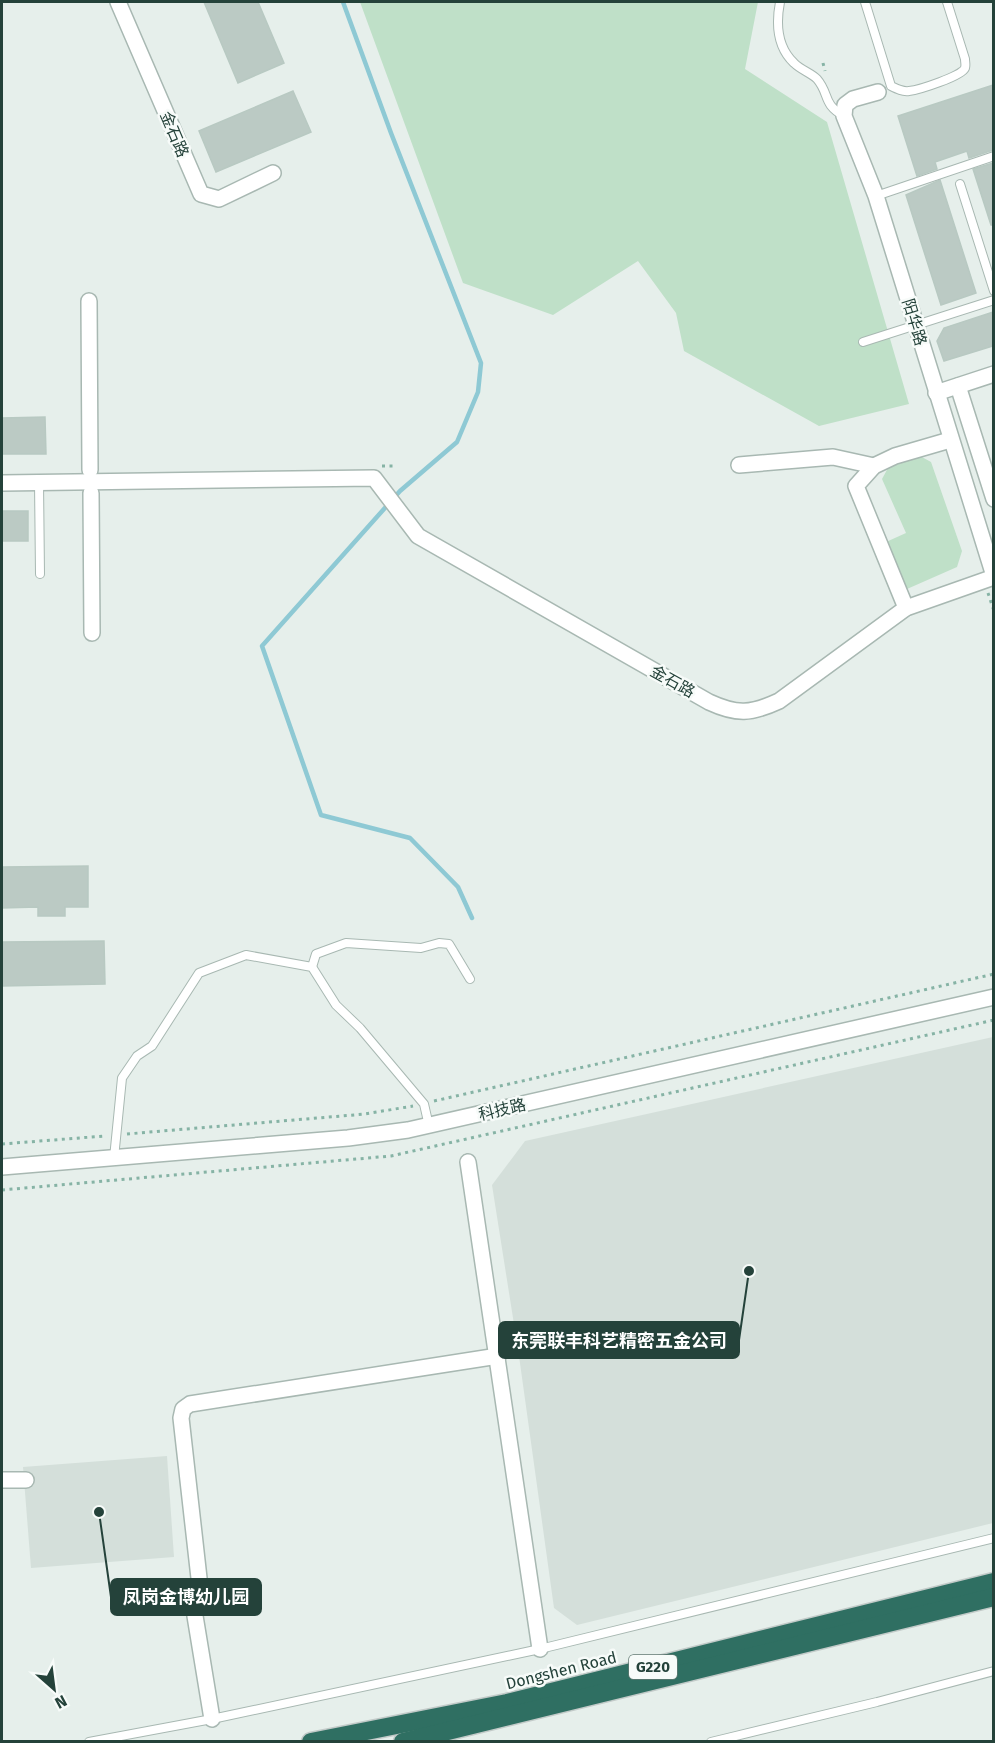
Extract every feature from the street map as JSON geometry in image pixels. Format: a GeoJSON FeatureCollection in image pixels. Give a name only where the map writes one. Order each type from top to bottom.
{"type":"FeatureCollection","features":[{"type":"Feature","properties":{"kind":"highway","name":"Dongshen Road"},"geometry":{"type":"LineString","coordinates":[[311,1742],[507,1703],[993,1582]]}},
{"type":"Feature","properties":{"kind":"highway","name":"Dongshen Road"},"geometry":{"type":"LineString","coordinates":[[403,1742],[993,1597]]}},
{"type":"Feature","properties":{"kind":"street","name":"金石路"},"geometry":{"type":"LineString","coordinates":[[118,2],[201,194],[219,199],[273,173]]}},
{"type":"Feature","properties":{"kind":"street"},"geometry":{"type":"LineString","coordinates":[[844,116],[845,105],[853,99],[885,89]]}},
{"type":"Feature","properties":{"kind":"street","name":"阳华路"},"geometry":{"type":"LineString","coordinates":[[844,116],[876,196],[993,576]]}},
{"type":"Feature","properties":{"kind":"street"},"geometry":{"type":"LineString","coordinates":[[89,300],[90,470]]}},
{"type":"Feature","properties":{"kind":"street"},"geometry":{"type":"LineString","coordinates":[[936,393],[993,374]]}},
{"type":"Feature","properties":{"kind":"street"},"geometry":{"type":"LineString","coordinates":[[958,386],[993,499]]}},
{"type":"Feature","properties":{"kind":"street"},"geometry":{"type":"LineString","coordinates":[[906,608],[856,486],[874,466],[895,456],[950,440]]}},
{"type":"Feature","properties":{"kind":"street"},"geometry":{"type":"LineString","coordinates":[[739,465],[833,457],[874,466]]}},
{"type":"Feature","properties":{"kind":"street","name":"金石路"},"geometry":{"type":"LineString","coordinates":[[39,482],[374,478],[418,536],[726,710],[743,713],[762,710],[779,701],[906,608],[993,576]]}},
{"type":"Feature","properties":{"kind":"street"},"geometry":{"type":"LineString","coordinates":[[2,483],[39,482]]}},
{"type":"Feature","properties":{"kind":"street"},"geometry":{"type":"LineString","coordinates":[[91,493],[92,633]]}},
{"type":"Feature","properties":{"kind":"street","name":"科技路"},"geometry":{"type":"LineString","coordinates":[[2,1167],[388,1134],[993,997]]}},
{"type":"Feature","properties":{"kind":"street"},"geometry":{"type":"LineString","coordinates":[[468,1162],[540,1649]]}},
{"type":"Feature","properties":{"kind":"street"},"geometry":{"type":"LineString","coordinates":[[212,1719],[195,1616],[199,1578],[181,1418],[183,1410],[190,1404],[498,1356]]}},
{"type":"Feature","properties":{"kind":"street"},"geometry":{"type":"LineString","coordinates":[[2,1480],[26,1480]]}},
{"type":"Feature","properties":{"kind":"lane"},"geometry":{"type":"LineString","coordinates":[[780,2],[777,21],[780,38],[786,51],[794,63],[818,80],[832,110],[844,116]]}},
{"type":"Feature","properties":{"kind":"lane"},"geometry":{"type":"LineString","coordinates":[[865,2],[885,89],[909,92],[951,78],[965,69],[965,59],[947,2]]}},
{"type":"Feature","properties":{"kind":"lane"},"geometry":{"type":"LineString","coordinates":[[876,196],[993,156]]}},
{"type":"Feature","properties":{"kind":"lane"},"geometry":{"type":"LineString","coordinates":[[960,184],[993,291]]}},
{"type":"Feature","properties":{"kind":"lane"},"geometry":{"type":"LineString","coordinates":[[863,342],[993,300]]}},
{"type":"Feature","properties":{"kind":"lane"},"geometry":{"type":"LineString","coordinates":[[39,482],[40,574]]}},
{"type":"Feature","properties":{"kind":"lane"},"geometry":{"type":"LineString","coordinates":[[312,967],[316,954],[346,943],[422,948],[439,943],[449,944],[470,979]]}},
{"type":"Feature","properties":{"kind":"lane"},"geometry":{"type":"LineString","coordinates":[[114,1158],[122,1078],[137,1056],[152,1046],[199,973],[246,955],[312,967],[336,1005],[360,1028],[424,1104],[429,1126]]}},
{"type":"Feature","properties":{"kind":"lane"},"geometry":{"type":"LineString","coordinates":[[89,1742],[212,1719],[540,1649],[993,1538]]}},
{"type":"Feature","properties":{"kind":"lane"},"geometry":{"type":"LineString","coordinates":[[711,1742],[993,1671]]}},
{"type":"Feature","properties":{"kind":"path"},"geometry":{"type":"LineString","coordinates":[[120,1134],[365,1114],[424,1104],[993,974]]}},
{"type":"Feature","properties":{"kind":"path"},"geometry":{"type":"LineString","coordinates":[[2,1144],[108,1136]]}},
{"type":"Feature","properties":{"kind":"shaded area"},"geometry":{"type":"Polygon","coordinates":[[[993,1037],[993,1523],[577,1625],[554,1608],[519,1356],[492,1185],[525,1141],[993,1037]]]}},
{"type":"Feature","properties":{"kind":"shaded area"},"geometry":{"type":"Polygon","coordinates":[[[167,1456],[174,1557],[31,1568],[23,1467],[167,1456]]]}},
{"type":"Feature","properties":{"kind":"green space"},"geometry":{"type":"Polygon","coordinates":[[[360,2],[758,2],[745,69],[827,122],[909,404],[819,426],[684,351],[676,313],[638,261],[553,315],[463,283],[360,2]]]}},
{"type":"Feature","properties":{"kind":"green space"},"geometry":{"type":"Polygon","coordinates":[[[920,456],[931,462],[962,551],[957,567],[907,589],[886,542],[906,533],[882,479],[888,468],[920,456]]]}},
{"type":"Feature","properties":{"kind":"building"},"geometry":{"type":"Polygon","coordinates":[[[204,2],[258,2],[284,63],[238,83],[204,2]]]}},
{"type":"Feature","properties":{"kind":"building"},"geometry":{"type":"Polygon","coordinates":[[[993,85],[993,150],[969,158],[967,151],[935,162],[937,169],[917,176],[898,116],[993,85]]]}},
{"type":"Feature","properties":{"kind":"building"},"geometry":{"type":"Polygon","coordinates":[[[293,91],[311,132],[216,172],[199,131],[293,91]]]}},
{"type":"Feature","properties":{"kind":"building"},"geometry":{"type":"Polygon","coordinates":[[[993,163],[993,225],[991,225],[973,169],[993,163]]]}},
{"type":"Feature","properties":{"kind":"building"},"geometry":{"type":"Polygon","coordinates":[[[940,180],[976,293],[941,305],[906,195],[940,180]]]}},
{"type":"Feature","properties":{"kind":"building"},"geometry":{"type":"Polygon","coordinates":[[[993,312],[993,346],[944,361],[937,341],[944,328],[993,312]]]}},
{"type":"Feature","properties":{"kind":"building"},"geometry":{"type":"Polygon","coordinates":[[[45,417],[46,454],[2,454],[2,418],[45,417]]]}},
{"type":"Feature","properties":{"kind":"building"},"geometry":{"type":"Polygon","coordinates":[[[2,511],[28,511],[28,541],[2,541],[2,511]]]}},
{"type":"Feature","properties":{"kind":"building"},"geometry":{"type":"Polygon","coordinates":[[[88,866],[88,907],[65,907],[65,916],[38,916],[38,907],[2,908],[2,867],[88,866]]]}},
{"type":"Feature","properties":{"kind":"building"},"geometry":{"type":"Polygon","coordinates":[[[104,941],[105,984],[2,986],[2,942],[104,941]]]}},
{"type":"Feature","properties":{"kind":"waterway"},"geometry":{"type":"LineString","coordinates":[[343,2],[391,133],[481,363],[478,392],[457,442],[400,491],[262,646],[321,815],[410,838],[458,887],[472,918]]}},
{"type":"Feature","properties":{"kind":"place","name":"东莞联丰科艺精密五金公司"},"geometry":{"type":"Point","coordinates":[749,1271]}},
{"type":"Feature","properties":{"kind":"place","name":"凤岗金博幼儿园"},"geometry":{"type":"Point","coordinates":[99,1512]}}]}
